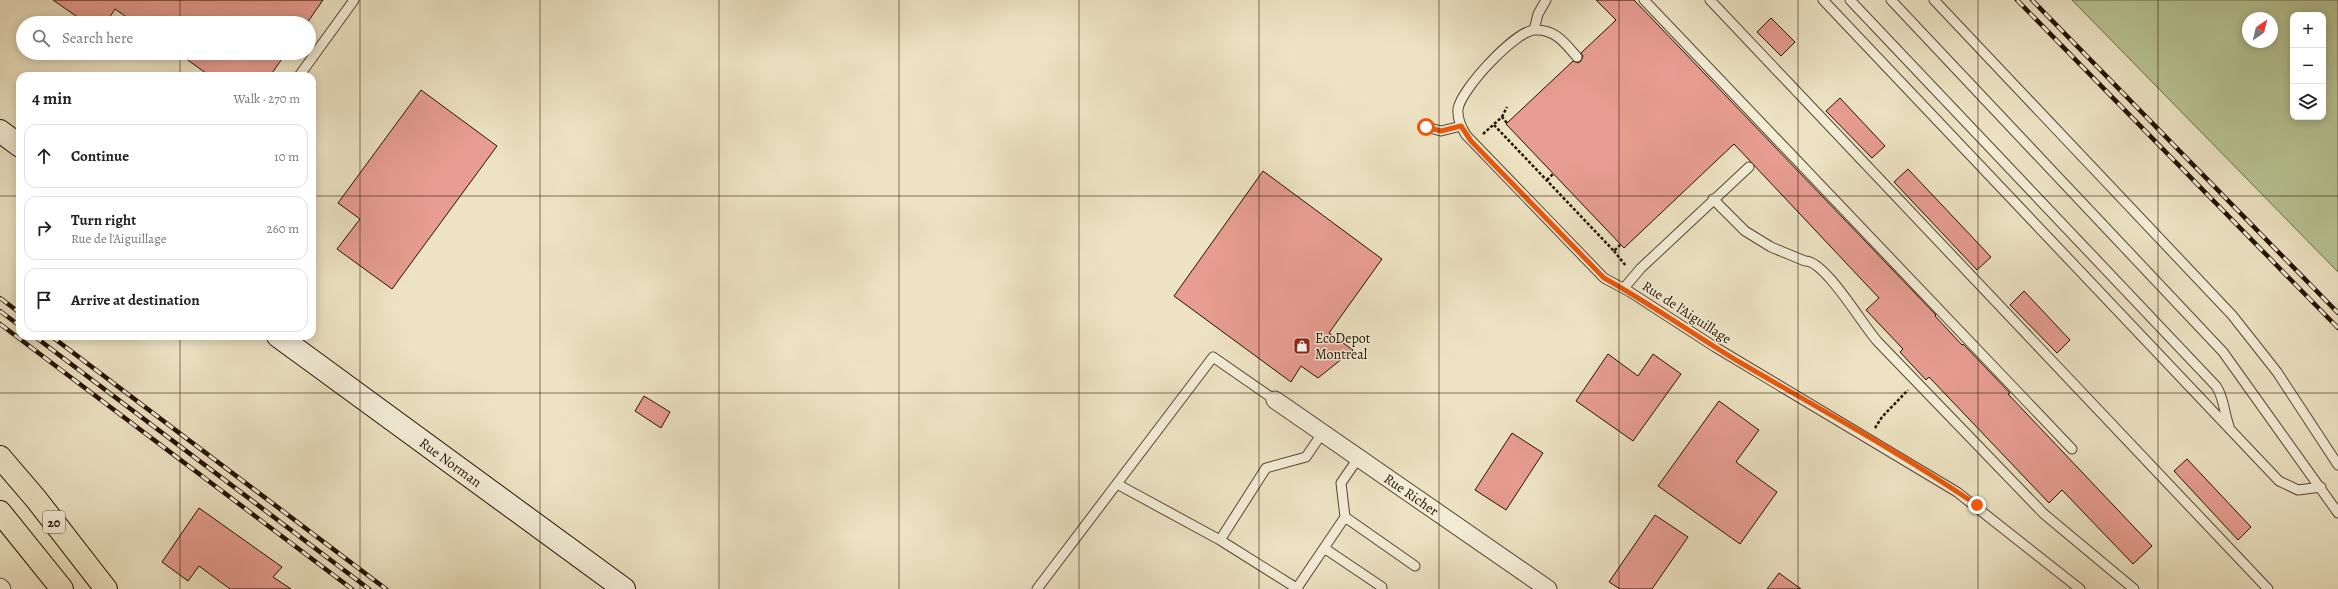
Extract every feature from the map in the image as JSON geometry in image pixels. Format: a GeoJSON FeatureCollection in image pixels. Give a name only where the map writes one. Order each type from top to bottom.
{"type":"FeatureCollection","features":[{"type":"Feature","properties":{"kind":"highway","name":"20"},"geometry":{"type":"LineString","coordinates":[[0,457],[53,521],[106,589]]}},
{"type":"Feature","properties":{"kind":"highway","name":"20"},"geometry":{"type":"LineString","coordinates":[[0,512],[62,589]]}},
{"type":"Feature","properties":{"kind":"street"},"geometry":{"type":"LineString","coordinates":[[0,131],[16,143]]}},
{"type":"Feature","properties":{"kind":"street","name":"Rue Norman"},"geometry":{"type":"LineString","coordinates":[[283,340],[624,589]]}},
{"type":"Feature","properties":{"kind":"street","name":"Rue Richer"},"geometry":{"type":"LineString","coordinates":[[1275,400],[1548,589]]}},
{"type":"Feature","properties":{"kind":"lane"},"geometry":{"type":"LineString","coordinates":[[316,53],[354,0]]}},
{"type":"Feature","properties":{"kind":"lane"},"geometry":{"type":"LineString","coordinates":[[1546,0],[1538,14],[1534,30],[1554,34],[1577,56]]}},
{"type":"Feature","properties":{"kind":"lane"},"geometry":{"type":"LineString","coordinates":[[1644,0],[2072,449]]}},
{"type":"Feature","properties":{"kind":"lane"},"geometry":{"type":"LineString","coordinates":[[1710,0],[2268,589]]}},
{"type":"Feature","properties":{"kind":"lane"},"geometry":{"type":"LineString","coordinates":[[1823,0],[2284,484],[2298,490],[2321,487]]}},
{"type":"Feature","properties":{"kind":"lane"},"geometry":{"type":"LineString","coordinates":[[1850,0],[2216,386],[2222,398],[2223,408],[2230,429]]}},
{"type":"Feature","properties":{"kind":"lane"},"geometry":{"type":"LineString","coordinates":[[1891,0],[2207,334],[2249,386],[2338,513]]}},
{"type":"Feature","properties":{"kind":"lane"},"geometry":{"type":"LineString","coordinates":[[1934,0],[2232,315],[2277,372],[2338,466]]}},
{"type":"Feature","properties":{"kind":"lane","name":"Rue de l'Aiguillage"},"geometry":{"type":"LineString","coordinates":[[1534,30],[1525,33],[1491,62],[1465,91],[1458,109],[1461,126],[1471,141],[1596,272],[1624,288],[1715,347],[1962,495],[2080,589]]}},
{"type":"Feature","properties":{"kind":"lane"},"geometry":{"type":"LineString","coordinates":[[302,72],[311,60]]}},
{"type":"Feature","properties":{"kind":"lane"},"geometry":{"type":"LineString","coordinates":[[1426,127],[1441,131],[1461,126]]}},
{"type":"Feature","properties":{"kind":"lane"},"geometry":{"type":"LineString","coordinates":[[1624,288],[1634,276],[1713,199],[1749,167]]}},
{"type":"Feature","properties":{"kind":"lane"},"geometry":{"type":"LineString","coordinates":[[1713,199],[1745,231],[1771,247],[1804,261],[1810,261],[1820,268],[1837,286],[1860,320],[1878,342],[2044,514],[2134,589]]}},
{"type":"Feature","properties":{"kind":"lane"},"geometry":{"type":"LineString","coordinates":[[1037,589],[1213,357],[1275,400]]}},
{"type":"Feature","properties":{"kind":"lane"},"geometry":{"type":"LineString","coordinates":[[1220,540],[1266,468],[1306,457],[1323,432]]}},
{"type":"Feature","properties":{"kind":"lane"},"geometry":{"type":"LineString","coordinates":[[1117,484],[1220,540],[1297,589],[1345,517],[1342,483],[1359,457]]}},
{"type":"Feature","properties":{"kind":"lane"},"geometry":{"type":"LineString","coordinates":[[1345,517],[1415,566]]}},
{"type":"Feature","properties":{"kind":"lane"},"geometry":{"type":"LineString","coordinates":[[1324,548],[1382,587]]}},
{"type":"Feature","properties":{"kind":"path"},"geometry":{"type":"LineString","coordinates":[[1482,136],[1502,117],[1507,107]]}},
{"type":"Feature","properties":{"kind":"path"},"geometry":{"type":"LineString","coordinates":[[1502,117],[1507,123]]}},
{"type":"Feature","properties":{"kind":"path"},"geometry":{"type":"LineString","coordinates":[[1494,124],[1614,251],[1634,276]]}},
{"type":"Feature","properties":{"kind":"path"},"geometry":{"type":"LineString","coordinates":[[1547,180],[1553,174]]}},
{"type":"Feature","properties":{"kind":"path"},"geometry":{"type":"LineString","coordinates":[[1614,251],[1620,245]]}},
{"type":"Feature","properties":{"kind":"path"},"geometry":{"type":"LineString","coordinates":[[1882,417],[1910,387]]}},
{"type":"Feature","properties":{"kind":"green space"},"geometry":{"type":"Polygon","coordinates":[[[2072,0],[2338,0],[2338,272],[2072,0]]]}},
{"type":"Feature","properties":{"kind":"building"},"geometry":{"type":"Polygon","coordinates":[[[53,0],[323,0],[312,16],[125,16],[115,9],[110,16],[76,16],[53,0]]]}},
{"type":"Feature","properties":{"kind":"building"},"geometry":{"type":"Polygon","coordinates":[[[1596,0],[1634,0],[1936,315],[1935,316],[1962,345],[1963,344],[2010,393],[2008,394],[2152,546],[2133,564],[2062,490],[2049,503],[1929,377],[1926,380],[1900,352],[1903,349],[1866,310],[1879,298],[1734,144],[1624,248],[1506,124],[1573,61],[1578,63],[1581,61],[1583,56],[1581,53],[1616,20],[1596,0]]]}},
{"type":"Feature","properties":{"kind":"building"},"geometry":{"type":"Polygon","coordinates":[[[1771,18],[1795,42],[1781,56],[1757,32],[1771,18]]]}},
{"type":"Feature","properties":{"kind":"building"},"geometry":{"type":"Polygon","coordinates":[[[188,60],[281,60],[273,72],[204,72],[188,60]]]}},
{"type":"Feature","properties":{"kind":"building"},"geometry":{"type":"Polygon","coordinates":[[[421,90],[497,146],[392,289],[337,249],[360,219],[338,203],[421,90]]]}},
{"type":"Feature","properties":{"kind":"building"},"geometry":{"type":"Polygon","coordinates":[[[1840,98],[1885,146],[1872,158],[1826,111],[1840,98]]]}},
{"type":"Feature","properties":{"kind":"building"},"geometry":{"type":"Polygon","coordinates":[[[1908,169],[1991,257],[1977,270],[1894,182],[1908,169]]]}},
{"type":"Feature","properties":{"kind":"building"},"geometry":{"type":"Polygon","coordinates":[[[1263,171],[1382,259],[1329,333],[1353,350],[1318,378],[1301,366],[1291,382],[1174,296],[1263,171]]]}},
{"type":"Feature","properties":{"kind":"building"},"geometry":{"type":"Polygon","coordinates":[[[2024,291],[2070,340],[2057,353],[2010,305],[2024,291]]]}},
{"type":"Feature","properties":{"kind":"building"},"geometry":{"type":"Polygon","coordinates":[[[1608,354],[1638,376],[1653,354],[1681,374],[1633,441],[1576,401],[1608,354]]]}},
{"type":"Feature","properties":{"kind":"building"},"geometry":{"type":"Polygon","coordinates":[[[644,396],[670,412],[661,428],[635,411],[644,396]]]}},
{"type":"Feature","properties":{"kind":"building"},"geometry":{"type":"Polygon","coordinates":[[[1719,401],[1759,430],[1736,462],[1777,492],[1740,544],[1658,486],[1719,401]]]}},
{"type":"Feature","properties":{"kind":"building"},"geometry":{"type":"Polygon","coordinates":[[[1512,433],[1543,453],[1506,510],[1475,490],[1512,433]]]}},
{"type":"Feature","properties":{"kind":"building"},"geometry":{"type":"Polygon","coordinates":[[[2187,459],[2251,527],[2238,540],[2174,471],[2187,459]]]}},
{"type":"Feature","properties":{"kind":"building"},"geometry":{"type":"Polygon","coordinates":[[[199,508],[282,567],[273,577],[291,589],[230,589],[199,566],[188,581],[162,562],[199,508]]]}},
{"type":"Feature","properties":{"kind":"building"},"geometry":{"type":"Polygon","coordinates":[[[1655,515],[1688,537],[1652,589],[1620,589],[1609,582],[1655,515]]]}},
{"type":"Feature","properties":{"kind":"building"},"geometry":{"type":"Polygon","coordinates":[[[1779,573],[1801,589],[1767,589],[1779,573]]]}},
{"type":"Feature","properties":{"kind":"railway"},"geometry":{"type":"LineString","coordinates":[[2017,0],[2338,328]]}},
{"type":"Feature","properties":{"kind":"railway"},"geometry":{"type":"LineString","coordinates":[[2032,0],[2338,313]]}},
{"type":"Feature","properties":{"kind":"railway"},"geometry":{"type":"LineString","coordinates":[[0,298],[16,310]]}},
{"type":"Feature","properties":{"kind":"railway"},"geometry":{"type":"LineString","coordinates":[[0,311],[16,323]]}},
{"type":"Feature","properties":{"kind":"railway"},"geometry":{"type":"LineString","coordinates":[[0,324],[16,336]]}},
{"type":"Feature","properties":{"kind":"railway"},"geometry":{"type":"LineString","coordinates":[[21,340],[352,589]]}},
{"type":"Feature","properties":{"kind":"railway"},"geometry":{"type":"LineString","coordinates":[[39,340],[369,589]]}},
{"type":"Feature","properties":{"kind":"railway"},"geometry":{"type":"LineString","coordinates":[[56,340],[386,589]]}},
{"type":"Feature","properties":{"kind":"place","name":"EcoDepot Montreal"},"geometry":{"type":"Point","coordinates":[1302,346]}},
{"type":"Feature","properties":{"kind":"route"},"geometry":{"type":"LineString","coordinates":[[1426,127],[1436,131],[1446,131],[1461,126],[1471,141],[1596,272],[1604,278],[1630,292],[1733,358],[1923,470],[1977,505]]}}]}
